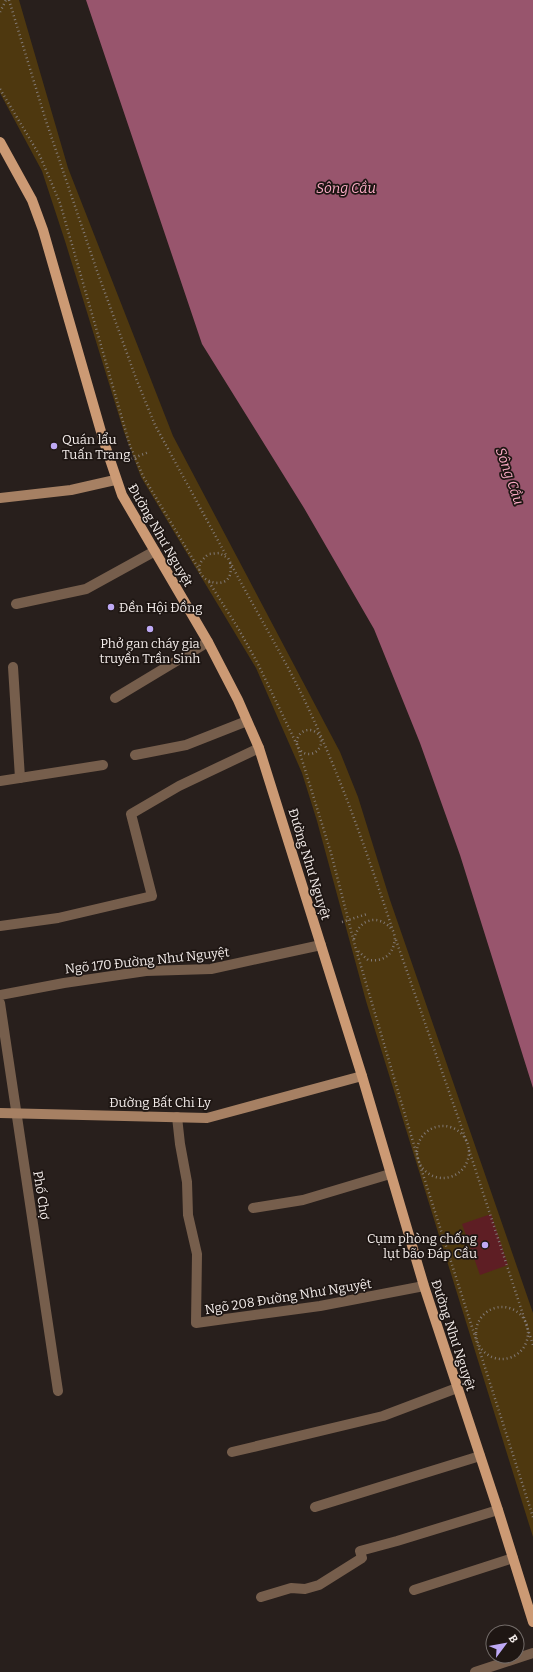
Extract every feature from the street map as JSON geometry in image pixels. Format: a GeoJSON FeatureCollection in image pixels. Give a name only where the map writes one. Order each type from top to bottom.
{"type":"FeatureCollection","features":[{"type":"Feature","properties":{"kind":"main road","name":"Đường Như Nguyệt"},"geometry":{"type":"LineString","coordinates":[[0,142],[3,153],[32,200],[43,230],[115,480],[130,510],[208,642],[238,700],[259,748],[362,1076],[424,1286],[498,1510],[533,1622]]}},
{"type":"Feature","properties":{"kind":"street"},"geometry":{"type":"LineString","coordinates":[[0,498],[71,490],[115,480]]}},
{"type":"Feature","properties":{"kind":"street"},"geometry":{"type":"LineString","coordinates":[[16,604],[86,588],[155,551]]}},
{"type":"Feature","properties":{"kind":"street"},"geometry":{"type":"LineString","coordinates":[[115,698],[208,642]]}},
{"type":"Feature","properties":{"kind":"street"},"geometry":{"type":"LineString","coordinates":[[13,668],[20,778]]}},
{"type":"Feature","properties":{"kind":"street"},"geometry":{"type":"LineString","coordinates":[[135,755],[186,745],[247,721]]}},
{"type":"Feature","properties":{"kind":"street"},"geometry":{"type":"LineString","coordinates":[[0,926],[58,918],[152,896],[131,814],[179,786],[259,748]]}},
{"type":"Feature","properties":{"kind":"street"},"geometry":{"type":"LineString","coordinates":[[0,781],[103,765]]}},
{"type":"Feature","properties":{"kind":"street","name":"Ngõ 170 Đường Như Nguyệt"},"geometry":{"type":"LineString","coordinates":[[0,995],[64,982],[146,971],[211,969],[321,944]]}},
{"type":"Feature","properties":{"kind":"street","name":"Phố Chợ"},"geometry":{"type":"LineString","coordinates":[[0,1003],[58,1391]]}},
{"type":"Feature","properties":{"kind":"street","name":"Đường Bất Chi Ly"},"geometry":{"type":"LineString","coordinates":[[0,1113],[16,1115],[207,1118],[362,1076]]}},
{"type":"Feature","properties":{"kind":"street","name":"Ngõ 208 Đường Như Nguyệt"},"geometry":{"type":"LineString","coordinates":[[178,1117],[180,1144],[187,1182],[188,1215],[197,1254],[196,1323],[320,1306],[424,1286]]}},
{"type":"Feature","properties":{"kind":"street"},"geometry":{"type":"LineString","coordinates":[[253,1208],[303,1200],[390,1174]]}},
{"type":"Feature","properties":{"kind":"street"},"geometry":{"type":"LineString","coordinates":[[232,1452],[383,1416],[457,1388]]}},
{"type":"Feature","properties":{"kind":"street"},"geometry":{"type":"LineString","coordinates":[[315,1507],[480,1456]]}},
{"type":"Feature","properties":{"kind":"street"},"geometry":{"type":"LineString","coordinates":[[261,1597],[291,1588],[304,1589],[319,1585],[362,1558],[360,1551],[397,1542],[498,1510]]}},
{"type":"Feature","properties":{"kind":"street"},"geometry":{"type":"LineString","coordinates":[[414,1590],[513,1558]]}},
{"type":"Feature","properties":{"kind":"street"},"geometry":{"type":"LineString","coordinates":[[475,1672],[533,1653]]}},
{"type":"Feature","properties":{"kind":"path"},"geometry":{"type":"LineString","coordinates":[[0,12],[6,0]]}},
{"type":"Feature","properties":{"kind":"path"},"geometry":{"type":"LineString","coordinates":[[9,0],[46,121],[96,268],[137,381],[162,438],[303,697],[339,776],[356,821],[467,1143],[533,1345]]}},
{"type":"Feature","properties":{"kind":"path"},"geometry":{"type":"LineString","coordinates":[[0,89],[40,156],[60,203],[130,446],[147,482],[202,576],[209,582],[238,628],[298,746],[331,853],[355,946],[419,1162],[533,1517]]}},
{"type":"Feature","properties":{"kind":"path"},"geometry":{"type":"LineString","coordinates":[[131,459],[149,452]]}},
{"type":"Feature","properties":{"kind":"path"},"geometry":{"type":"LineString","coordinates":[[200,571],[201,561],[208,554],[219,553],[228,558]]}},
{"type":"Feature","properties":{"kind":"path"},"geometry":{"type":"LineString","coordinates":[[209,582],[216,584],[225,580],[230,572],[230,563]]}},
{"type":"Feature","properties":{"kind":"path"},"geometry":{"type":"LineString","coordinates":[[313,730],[320,735],[322,743],[315,753],[307,754],[298,746],[298,738],[302,732],[313,730]]}},
{"type":"Feature","properties":{"kind":"path"},"geometry":{"type":"LineString","coordinates":[[342,922],[367,914]]}},
{"type":"Feature","properties":{"kind":"path"},"geometry":{"type":"LineString","coordinates":[[393,931],[389,925],[383,922],[370,920],[359,927],[354,939],[355,946],[362,956],[368,960],[382,959],[388,956],[392,950],[395,937]]}},
{"type":"Feature","properties":{"kind":"path"},"geometry":{"type":"LineString","coordinates":[[467,1143],[464,1136],[452,1128],[444,1126],[436,1127],[428,1131],[422,1137],[418,1145],[417,1153],[419,1162],[430,1175],[438,1178],[447,1178],[455,1176],[462,1171],[466,1165],[469,1150]]}},
{"type":"Feature","properties":{"kind":"path"},"geometry":{"type":"LineString","coordinates":[[450,1258],[475,1250]]}},
{"type":"Feature","properties":{"kind":"path"},"geometry":{"type":"LineString","coordinates":[[494,1308],[510,1308],[522,1317],[526,1323],[527,1338],[520,1351],[513,1356],[496,1358],[488,1355],[477,1342],[476,1329],[481,1317],[487,1311],[494,1308]]}},
{"type":"Feature","properties":{"kind":"shaded area"},"geometry":{"type":"Polygon","coordinates":[[[0,0],[19,0],[68,168],[173,436],[340,752],[358,797],[390,900],[533,1313],[533,1537],[366,1001],[317,821],[302,773],[256,668],[141,477],[124,432],[42,171],[0,93],[0,0]]]}},
{"type":"Feature","properties":{"kind":"water","name":"Sông Cầu"},"geometry":{"type":"Polygon","coordinates":[[[86,0],[533,0],[533,1088],[460,855],[420,743],[374,629],[304,508],[202,344],[86,0]]]}},
{"type":"Feature","properties":{"kind":"building","name":"Cụm phòng chống lụt bão Đáp Cầu"},"geometry":{"type":"Polygon","coordinates":[[[491,1214],[508,1265],[480,1275],[462,1224],[491,1214]]]}},
{"type":"Feature","properties":{"kind":"place","name":"Quán lẩu Tuấn Trang"},"geometry":{"type":"Point","coordinates":[54,446]}},
{"type":"Feature","properties":{"kind":"place","name":"Đền Hội Đồng"},"geometry":{"type":"Point","coordinates":[111,607]}},
{"type":"Feature","properties":{"kind":"place","name":"Phở gan cháy gia truyền Trần Sinh"},"geometry":{"type":"Point","coordinates":[150,629]}},
{"type":"Feature","properties":{"kind":"place","name":"Cụm phòng chống lụt bão Đáp Cầu"},"geometry":{"type":"Point","coordinates":[485,1245]}}]}
